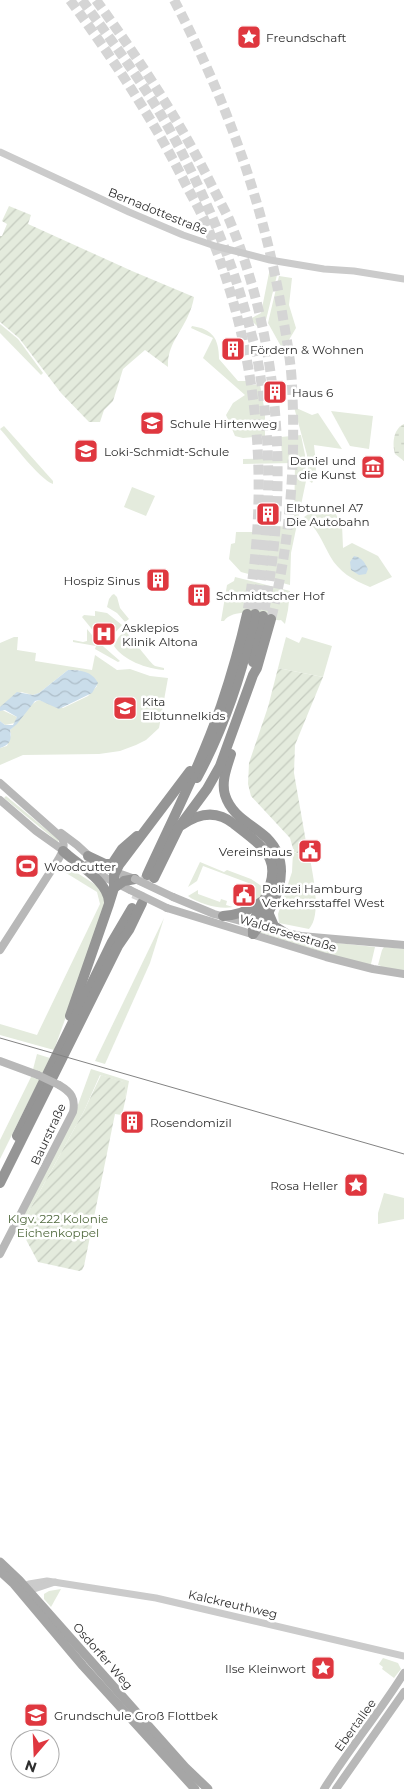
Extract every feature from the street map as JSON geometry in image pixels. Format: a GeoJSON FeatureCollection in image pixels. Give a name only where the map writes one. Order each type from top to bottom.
{"type":"FeatureCollection","features":[{"type":"Feature","properties":{"kind":"highway"},"geometry":{"type":"LineString","coordinates":[[259,616],[252,665],[253,675],[232,736],[215,776],[179,827],[150,877],[220,707],[236,657],[259,616]]}},
{"type":"Feature","properties":{"kind":"highway"},"geometry":{"type":"LineString","coordinates":[[182,800],[193,787],[225,721],[259,616]]}},
{"type":"Feature","properties":{"kind":"highway"},"geometry":{"type":"LineString","coordinates":[[232,736],[232,751],[224,779],[225,794],[238,816],[267,839],[275,849],[280,861],[281,881],[268,912],[255,928]]}},
{"type":"Feature","properties":{"kind":"highway"},"geometry":{"type":"LineString","coordinates":[[51,1066],[110,904],[115,881],[142,833],[198,760]]}},
{"type":"Feature","properties":{"kind":"highway"},"geometry":{"type":"LineString","coordinates":[[179,827],[199,816],[218,815],[233,823],[256,840],[267,852],[272,868],[271,884],[255,928]]}},
{"type":"Feature","properties":{"kind":"highway"},"geometry":{"type":"LineString","coordinates":[[88,856],[105,864],[112,864],[122,849],[142,833]]}},
{"type":"Feature","properties":{"kind":"highway"},"geometry":{"type":"LineString","coordinates":[[63,851],[104,886],[109,894],[110,904]]}},
{"type":"Feature","properties":{"kind":"highway"},"geometry":{"type":"LineString","coordinates":[[115,881],[135,879]]}},
{"type":"Feature","properties":{"kind":"highway"},"geometry":{"type":"LineString","coordinates":[[223,916],[245,911],[264,900]]}},
{"type":"Feature","properties":{"kind":"highway"},"geometry":{"type":"LineString","coordinates":[[0,1168],[112,942],[139,902],[0,1183]]}},
{"type":"Feature","properties":{"kind":"highway"},"geometry":{"type":"LineString","coordinates":[[268,912],[274,926],[285,933]]}},
{"type":"Feature","properties":{"kind":"main road"},"geometry":{"type":"LineString","coordinates":[[0,783],[62,838],[64,842],[63,851],[0,950]]}},
{"type":"Feature","properties":{"kind":"main road"},"geometry":{"type":"LineString","coordinates":[[0,800],[63,851],[115,881]]}},
{"type":"Feature","properties":{"kind":"main road"},"geometry":{"type":"LineString","coordinates":[[43,822],[73,842],[115,881]]}},
{"type":"Feature","properties":{"kind":"main road","name":"Walderseestraße"},"geometry":{"type":"LineString","coordinates":[[135,879],[206,911],[255,928],[326,957],[373,969],[404,974]]}},
{"type":"Feature","properties":{"kind":"main road","name":"Walderseestraße"},"geometry":{"type":"LineString","coordinates":[[115,881],[168,908],[255,928],[308,938],[404,946]]}},
{"type":"Feature","properties":{"kind":"main road","name":"Baurstraße"},"geometry":{"type":"LineString","coordinates":[[0,1061],[38,1075],[70,1092],[74,1104],[72,1114],[0,1254]]}},
{"type":"Feature","properties":{"kind":"main road","name":"Osdorfer Weg"},"geometry":{"type":"LineString","coordinates":[[0,1562],[185,1767],[208,1789]]}},
{"type":"Feature","properties":{"kind":"main road","name":"Osdorfer Weg"},"geometry":{"type":"LineString","coordinates":[[0,1571],[24,1589],[83,1666],[195,1789]]}},
{"type":"Feature","properties":{"kind":"main road","name":"Ebertallee"},"geometry":{"type":"LineString","coordinates":[[324,1789],[404,1674]]}},
{"type":"Feature","properties":{"kind":"main road","name":"Ebertallee"},"geometry":{"type":"LineString","coordinates":[[336,1789],[404,1692]]}},
{"type":"Feature","properties":{"kind":"street","name":"Bernadottestraße"},"geometry":{"type":"LineString","coordinates":[[0,152],[183,236],[276,261],[404,279]]}},
{"type":"Feature","properties":{"kind":"street","name":"Kalckreuthweg"},"geometry":{"type":"LineString","coordinates":[[24,1589],[43,1580],[184,1604],[404,1656]]}},
{"type":"Feature","properties":{"kind":"green space"},"geometry":{"type":"Polygon","coordinates":[[[9,206],[31,215],[28,224],[194,297],[189,314],[172,346],[168,367],[145,350],[123,369],[113,401],[104,410],[100,422],[89,422],[61,393],[19,338],[0,322],[0,236],[2,236],[7,224],[2,221],[9,206]]]}},
{"type":"Feature","properties":{"kind":"green space"},"geometry":{"type":"Polygon","coordinates":[[[270,268],[277,275],[265,324],[259,328],[250,319],[261,313],[270,268]]]}},
{"type":"Feature","properties":{"kind":"green space"},"geometry":{"type":"Polygon","coordinates":[[[279,276],[292,278],[289,305],[296,328],[283,350],[268,323],[279,276]]]}},
{"type":"Feature","properties":{"kind":"green space"},"geometry":{"type":"Polygon","coordinates":[[[0,324],[18,339],[43,373],[41,375],[0,333],[0,324]]]}},
{"type":"Feature","properties":{"kind":"green space"},"geometry":{"type":"Polygon","coordinates":[[[192,326],[205,329],[213,336],[218,345],[219,359],[238,381],[249,381],[253,385],[260,384],[265,413],[265,436],[243,438],[235,436],[226,415],[233,403],[245,395],[203,358],[213,338],[191,328],[192,326]]]}},
{"type":"Feature","properties":{"kind":"green space"},"geometry":{"type":"Polygon","coordinates":[[[294,407],[312,415],[318,413],[342,449],[314,445],[316,470],[312,483],[309,481],[307,455],[294,407]]]}},
{"type":"Feature","properties":{"kind":"green space"},"geometry":{"type":"Polygon","coordinates":[[[331,411],[373,416],[369,449],[350,446],[331,411]]]}},
{"type":"Feature","properties":{"kind":"green space"},"geometry":{"type":"Polygon","coordinates":[[[404,424],[404,461],[395,454],[394,437],[400,426],[404,424]]]}},
{"type":"Feature","properties":{"kind":"green space"},"geometry":{"type":"Polygon","coordinates":[[[4,426],[53,481],[53,484],[33,468],[0,429],[4,426]]]}},
{"type":"Feature","properties":{"kind":"green space"},"geometry":{"type":"Polygon","coordinates":[[[301,435],[305,455],[306,481],[291,553],[290,585],[241,572],[229,559],[231,544],[235,543],[236,532],[254,532],[255,525],[294,527],[295,463],[243,464],[243,459],[282,458],[281,437],[301,435]]]}},
{"type":"Feature","properties":{"kind":"green space"},"geometry":{"type":"Polygon","coordinates":[[[132,487],[155,496],[146,516],[124,507],[132,487]]]}},
{"type":"Feature","properties":{"kind":"green space"},"geometry":{"type":"Polygon","coordinates":[[[310,513],[335,513],[342,524],[343,548],[352,543],[378,556],[392,577],[370,587],[347,575],[334,562],[316,530],[304,517],[310,513]]]}},
{"type":"Feature","properties":{"kind":"green space"},"geometry":{"type":"Polygon","coordinates":[[[235,577],[290,591],[285,624],[281,620],[249,613],[232,615],[221,621],[227,585],[234,581],[235,577]]]}},
{"type":"Feature","properties":{"kind":"green space"},"geometry":{"type":"Polygon","coordinates":[[[114,594],[117,597],[120,608],[129,619],[125,622],[117,613],[107,607],[109,599],[114,594]]]}},
{"type":"Feature","properties":{"kind":"green space"},"geometry":{"type":"Polygon","coordinates":[[[95,611],[107,613],[122,625],[111,637],[109,643],[100,639],[82,617],[84,615],[95,616],[95,611]]]}},
{"type":"Feature","properties":{"kind":"green space"},"geometry":{"type":"Polygon","coordinates":[[[87,629],[96,640],[120,661],[118,662],[95,649],[96,646],[73,642],[73,640],[87,641],[87,629]]]}},
{"type":"Feature","properties":{"kind":"green space"},"geometry":{"type":"Polygon","coordinates":[[[125,630],[153,664],[164,668],[164,670],[136,663],[118,651],[114,646],[125,630]]]}},
{"type":"Feature","properties":{"kind":"green space"},"geometry":{"type":"Polygon","coordinates":[[[18,637],[17,650],[36,653],[35,661],[92,670],[95,655],[117,670],[130,669],[150,676],[168,678],[159,728],[146,740],[120,751],[99,754],[23,755],[0,765],[0,748],[7,746],[11,735],[10,730],[34,702],[39,700],[63,708],[88,696],[97,686],[79,670],[68,670],[39,693],[33,695],[21,692],[0,707],[0,643],[18,637]]]}},
{"type":"Feature","properties":{"kind":"green space"},"geometry":{"type":"Polygon","coordinates":[[[286,637],[299,643],[302,637],[332,646],[323,677],[278,668],[286,637]]]}},
{"type":"Feature","properties":{"kind":"green space"},"geometry":{"type":"Polygon","coordinates":[[[278,668],[323,677],[295,745],[294,773],[306,842],[303,844],[300,854],[294,852],[290,838],[251,796],[248,784],[249,763],[268,707],[278,668]]]}},
{"type":"Feature","properties":{"kind":"green space"},"geometry":{"type":"Polygon","coordinates":[[[2,710],[17,717],[15,723],[5,725],[0,721],[0,711],[2,710]]]}},
{"type":"Feature","properties":{"kind":"green space"},"geometry":{"type":"Polygon","coordinates":[[[6,796],[59,840],[58,842],[4,798],[6,796]]]}},
{"type":"Feature","properties":{"kind":"green space"},"geometry":{"type":"Polygon","coordinates":[[[293,852],[310,858],[316,905],[313,923],[309,929],[279,923],[278,914],[292,872],[293,852]]]}},
{"type":"Feature","properties":{"kind":"green space"},"geometry":{"type":"Polygon","coordinates":[[[200,862],[224,872],[227,870],[251,879],[266,889],[258,900],[247,906],[243,900],[246,898],[251,884],[203,866],[197,881],[188,887],[200,862]]]}},
{"type":"Feature","properties":{"kind":"green space"},"geometry":{"type":"Polygon","coordinates":[[[65,865],[102,889],[105,901],[104,911],[54,1050],[0,1035],[0,1024],[37,1035],[100,904],[97,892],[58,868],[65,865]]]}},
{"type":"Feature","properties":{"kind":"green space"},"geometry":{"type":"Polygon","coordinates":[[[198,890],[198,894],[220,902],[221,899],[227,901],[226,905],[233,907],[210,906],[188,896],[198,890]]]}},
{"type":"Feature","properties":{"kind":"green space"},"geometry":{"type":"Polygon","coordinates":[[[164,918],[150,963],[105,1064],[95,1061],[164,918]]]}},
{"type":"Feature","properties":{"kind":"green space"},"geometry":{"type":"Polygon","coordinates":[[[259,930],[313,942],[375,947],[371,964],[369,965],[350,961],[258,932],[259,930]]]}},
{"type":"Feature","properties":{"kind":"green space"},"geometry":{"type":"Polygon","coordinates":[[[384,947],[404,949],[404,971],[381,968],[378,965],[384,947]]]}},
{"type":"Feature","properties":{"kind":"green space"},"geometry":{"type":"Polygon","coordinates":[[[37,1054],[50,1058],[0,1159],[0,1140],[31,1077],[37,1054]]]}},
{"type":"Feature","properties":{"kind":"green space"},"geometry":{"type":"Polygon","coordinates":[[[91,1069],[129,1081],[126,1097],[123,1082],[100,1075],[84,1111],[23,1222],[25,1229],[22,1232],[19,1226],[20,1219],[75,1113],[91,1069]]]}},
{"type":"Feature","properties":{"kind":"green space","name":"Klgv. 222 Kolonie Eichenkoppel"},"geometry":{"type":"Polygon","coordinates":[[[101,1075],[124,1082],[126,1097],[122,1115],[115,1114],[84,1266],[79,1271],[38,1262],[22,1232],[25,1229],[23,1222],[84,1111],[101,1075]]]}},
{"type":"Feature","properties":{"kind":"green space"},"geometry":{"type":"Polygon","coordinates":[[[384,1193],[404,1198],[404,1219],[378,1224],[378,1213],[384,1193]]]}},
{"type":"Feature","properties":{"kind":"green space"},"geometry":{"type":"Polygon","coordinates":[[[61,1589],[51,1607],[44,1599],[44,1594],[61,1589]]]}},
{"type":"Feature","properties":{"kind":"green space"},"geometry":{"type":"Polygon","coordinates":[[[383,1658],[398,1663],[401,1669],[394,1678],[382,1669],[383,1667],[379,1664],[383,1658]]]}},
{"type":"Feature","properties":{"kind":"water"},"geometry":{"type":"Polygon","coordinates":[[[354,556],[364,562],[368,569],[366,574],[359,575],[351,570],[350,562],[354,556]]]}},
{"type":"Feature","properties":{"kind":"water"},"geometry":{"type":"Polygon","coordinates":[[[68,670],[81,671],[92,676],[98,683],[92,693],[59,709],[39,700],[35,701],[10,730],[11,737],[8,744],[0,748],[0,721],[5,725],[13,725],[17,717],[5,710],[0,711],[0,707],[17,692],[33,695],[39,693],[68,670]]]}},
{"type":"Feature","properties":{"kind":"tunnel"},"geometry":{"type":"LineString","coordinates":[[70,0],[147,113],[174,161],[207,226],[238,320],[248,368],[255,417],[258,466],[258,515],[254,565],[247,614]]}},
{"type":"Feature","properties":{"kind":"tunnel"},"geometry":{"type":"LineString","coordinates":[[82,0],[146,91],[180,149],[201,191],[236,279],[243,302],[258,362],[263,393],[268,457],[267,520],[255,614]]}},
{"type":"Feature","properties":{"kind":"tunnel"},"geometry":{"type":"LineString","coordinates":[[96,0],[157,89],[198,158],[229,219],[246,266],[260,314],[269,364],[278,466],[276,517],[271,567],[263,616]]}},
{"type":"Feature","properties":{"kind":"tunnel"},"geometry":{"type":"LineString","coordinates":[[174,0],[227,115],[241,154],[266,235],[291,368],[293,444],[290,503],[283,562],[271,619]]}},
{"type":"Feature","properties":{"kind":"tunnel"},"geometry":{"type":"LineString","coordinates":[[136,900],[147,875]]}},
{"type":"Feature","properties":{"kind":"tram line"},"geometry":{"type":"LineString","coordinates":[[0,1038],[404,1154]]}},
{"type":"Feature","properties":{"kind":"place","name":"Freundschaft"},"geometry":{"type":"Point","coordinates":[249,37]}},
{"type":"Feature","properties":{"kind":"place","name":"Fördern & Wohnen"},"geometry":{"type":"Point","coordinates":[233,349]}},
{"type":"Feature","properties":{"kind":"place","name":"Haus 6"},"geometry":{"type":"Point","coordinates":[275,392]}},
{"type":"Feature","properties":{"kind":"place","name":"Schule Hirtenweg"},"geometry":{"type":"Point","coordinates":[152,423]}},
{"type":"Feature","properties":{"kind":"place","name":"Loki-Schmidt-Schule"},"geometry":{"type":"Point","coordinates":[86,451]}},
{"type":"Feature","properties":{"kind":"place","name":"Daniel und die Kunst"},"geometry":{"type":"Point","coordinates":[373,467]}},
{"type":"Feature","properties":{"kind":"place","name":"Elbtunnel A7 Die Autobahn"},"geometry":{"type":"Point","coordinates":[268,514]}},
{"type":"Feature","properties":{"kind":"place","name":"Hospiz Sinus"},"geometry":{"type":"Point","coordinates":[158,580]}},
{"type":"Feature","properties":{"kind":"place","name":"Schmidtscher Hof"},"geometry":{"type":"Point","coordinates":[199,595]}},
{"type":"Feature","properties":{"kind":"place","name":"Asklepios Klinik Altona"},"geometry":{"type":"Point","coordinates":[104,634]}},
{"type":"Feature","properties":{"kind":"place","name":"Kita Elbtunnelkids"},"geometry":{"type":"Point","coordinates":[125,708]}},
{"type":"Feature","properties":{"kind":"place","name":"Vereinshaus"},"geometry":{"type":"Point","coordinates":[310,851]}},
{"type":"Feature","properties":{"kind":"place","name":"Woodcutter"},"geometry":{"type":"Point","coordinates":[27,866]}},
{"type":"Feature","properties":{"kind":"place","name":"Polizei Hamburg Verkehrsstaffel West"},"geometry":{"type":"Point","coordinates":[244,895]}},
{"type":"Feature","properties":{"kind":"place","name":"Rosendomizil"},"geometry":{"type":"Point","coordinates":[132,1122]}},
{"type":"Feature","properties":{"kind":"place","name":"Rosa Heller"},"geometry":{"type":"Point","coordinates":[356,1185]}},
{"type":"Feature","properties":{"kind":"place","name":"Ilse Kleinwort"},"geometry":{"type":"Point","coordinates":[323,1668]}},
{"type":"Feature","properties":{"kind":"place","name":"Grundschule Groß Flottbek"},"geometry":{"type":"Point","coordinates":[36,1715]}}]}
